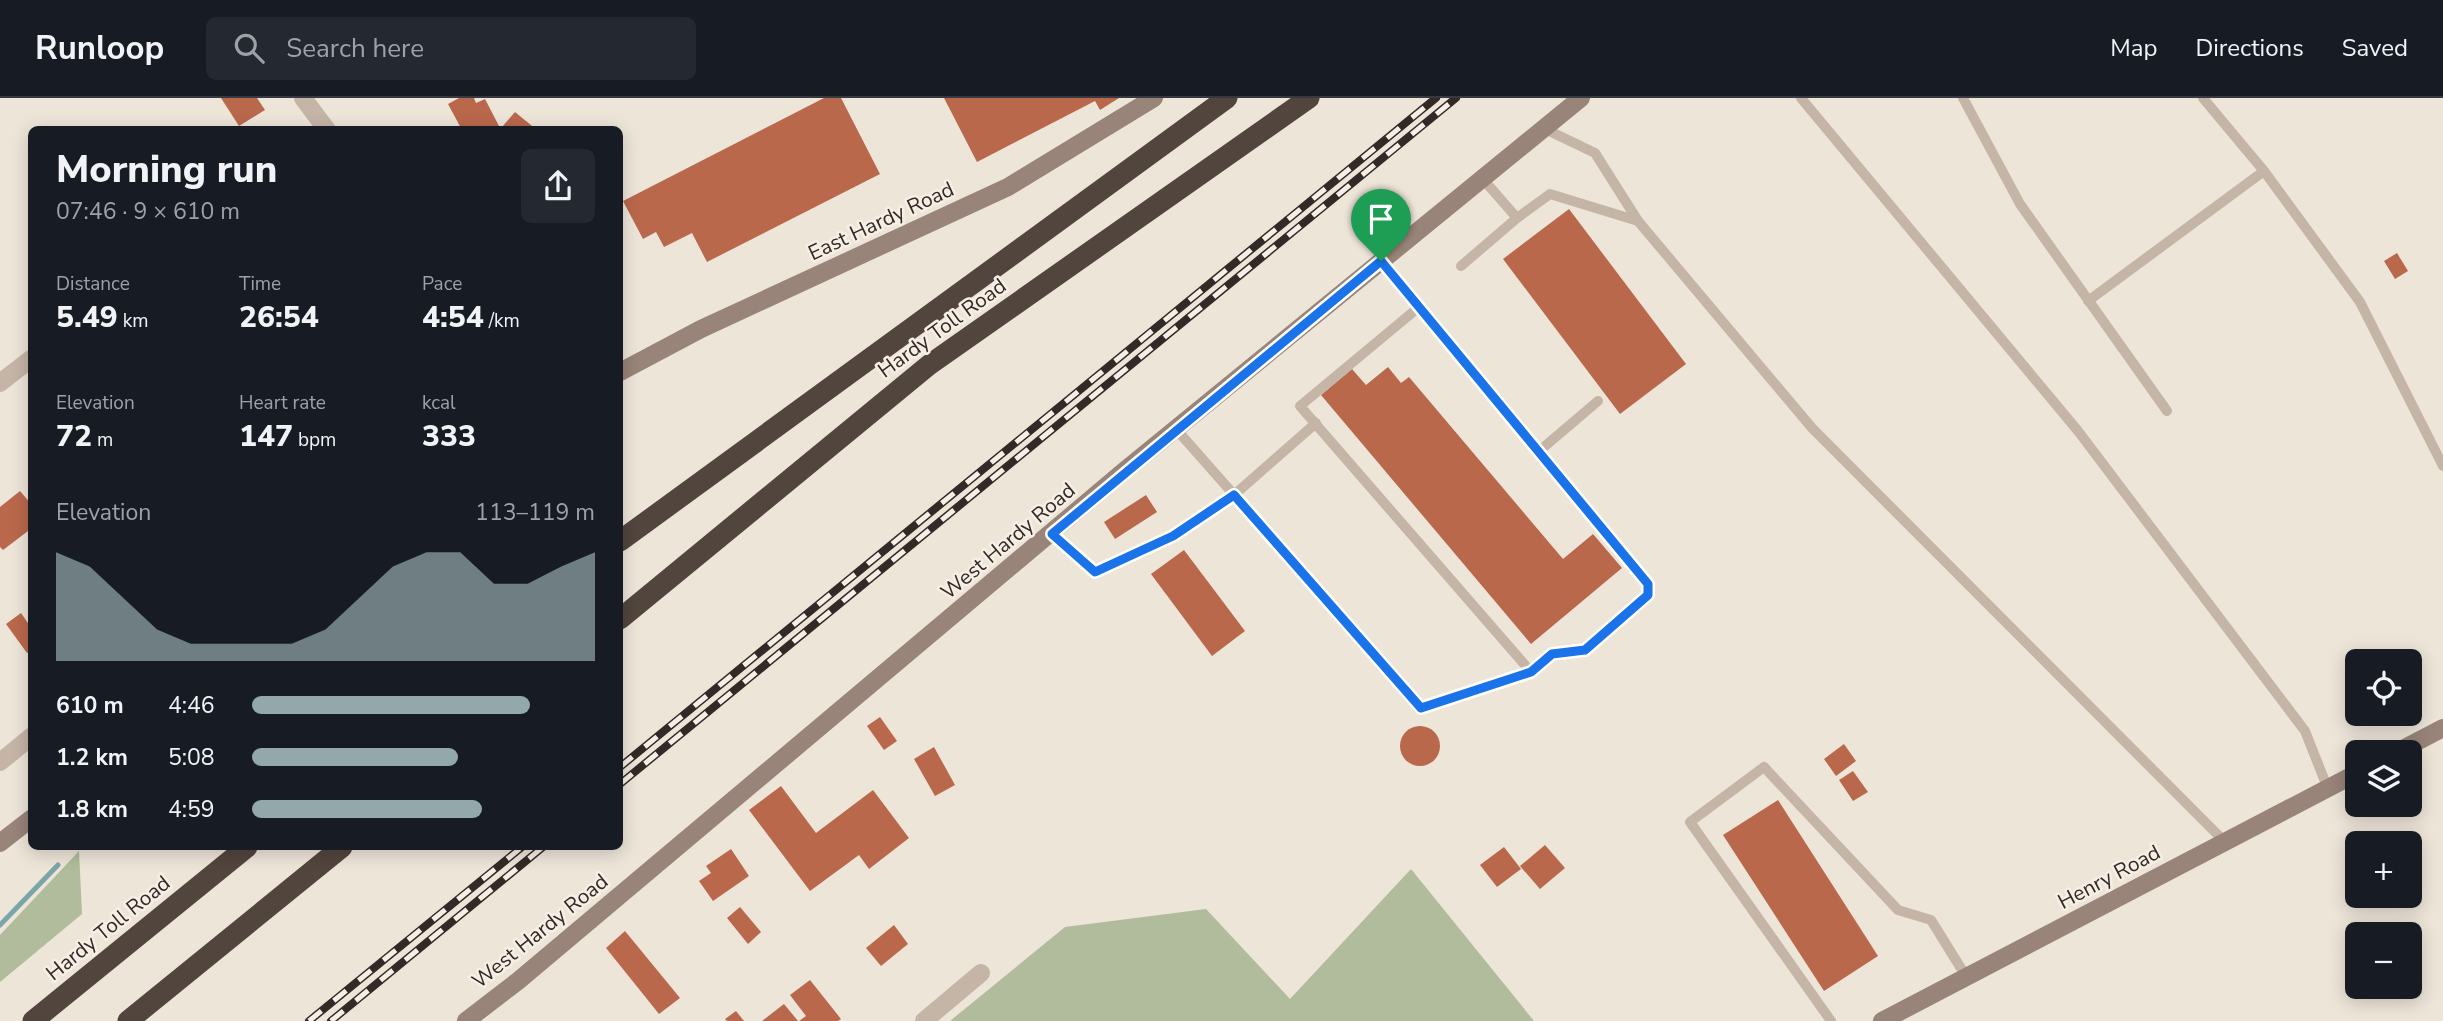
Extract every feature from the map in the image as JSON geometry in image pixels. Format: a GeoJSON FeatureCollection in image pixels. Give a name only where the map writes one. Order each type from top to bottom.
{"type":"FeatureCollection","features":[{"type":"Feature","properties":{"kind":"highway","name":"Hardy Toll Road"},"geometry":{"type":"LineString","coordinates":[[623,539],[1227,98]]}},
{"type":"Feature","properties":{"kind":"highway","name":"Hardy Toll Road"},"geometry":{"type":"LineString","coordinates":[[623,617],[929,365],[1309,98]]}},
{"type":"Feature","properties":{"kind":"highway","name":"Hardy Toll Road"},"geometry":{"type":"LineString","coordinates":[[33,1021],[243,850]]}},
{"type":"Feature","properties":{"kind":"highway"},"geometry":{"type":"LineString","coordinates":[[128,1021],[338,850]]}},
{"type":"Feature","properties":{"kind":"main road","name":"East Hardy Road"},"geometry":{"type":"LineString","coordinates":[[623,370],[701,329],[1008,187],[1154,98]]}},
{"type":"Feature","properties":{"kind":"main road","name":"West Hardy Road"},"geometry":{"type":"LineString","coordinates":[[466,1021],[1176,429],[1581,98]]}},
{"type":"Feature","properties":{"kind":"main road"},"geometry":{"type":"LineString","coordinates":[[2420,740],[2443,728]]}},
{"type":"Feature","properties":{"kind":"main road","name":"Henry Road"},"geometry":{"type":"LineString","coordinates":[[1882,1021],[2345,780]]}},
{"type":"Feature","properties":{"kind":"main road"},"geometry":{"type":"LineString","coordinates":[[0,843],[28,821]]}},
{"type":"Feature","properties":{"kind":"street"},"geometry":{"type":"LineString","coordinates":[[303,98],[324,126]]}},
{"type":"Feature","properties":{"kind":"street"},"geometry":{"type":"LineString","coordinates":[[0,383],[28,361]]}},
{"type":"Feature","properties":{"kind":"street"},"geometry":{"type":"LineString","coordinates":[[0,762],[28,739]]}},
{"type":"Feature","properties":{"kind":"street"},"geometry":{"type":"LineString","coordinates":[[924,1021],[981,973]]}},
{"type":"Feature","properties":{"kind":"lane"},"geometry":{"type":"LineString","coordinates":[[1801,98],[2078,431],[2305,731],[2328,789]]}},
{"type":"Feature","properties":{"kind":"lane"},"geometry":{"type":"LineString","coordinates":[[1963,98],[2020,204],[2166,411]]}},
{"type":"Feature","properties":{"kind":"lane"},"geometry":{"type":"LineString","coordinates":[[2203,98],[2264,171],[2360,302],[2443,466]]}},
{"type":"Feature","properties":{"kind":"lane"},"geometry":{"type":"LineString","coordinates":[[1543,128],[1595,153],[1638,221],[1812,428],[2225,842]]}},
{"type":"Feature","properties":{"kind":"lane"},"geometry":{"type":"LineString","coordinates":[[2088,301],[2264,171]]}},
{"type":"Feature","properties":{"kind":"lane"},"geometry":{"type":"LineString","coordinates":[[1482,178],[1517,218]]}},
{"type":"Feature","properties":{"kind":"lane"},"geometry":{"type":"LineString","coordinates":[[1461,266],[1550,194],[1638,221]]}},
{"type":"Feature","properties":{"kind":"lane"},"geometry":{"type":"LineString","coordinates":[[1176,429],[1421,708],[1531,672],[1552,654],[1585,650],[1648,595],[1648,584],[1381,261]]}},
{"type":"Feature","properties":{"kind":"lane"},"geometry":{"type":"LineString","coordinates":[[1419,307],[1300,405],[1531,672]]}},
{"type":"Feature","properties":{"kind":"lane"},"geometry":{"type":"LineString","coordinates":[[1538,452],[1598,401]]}},
{"type":"Feature","properties":{"kind":"lane"},"geometry":{"type":"LineString","coordinates":[[1052,534],[1095,572],[1173,536],[1234,495],[1316,422]]}},
{"type":"Feature","properties":{"kind":"lane"},"geometry":{"type":"LineString","coordinates":[[1830,1021],[1690,822],[1764,767],[1898,910],[1931,920],[1967,978]]}},
{"type":"Feature","properties":{"kind":"green space"},"geometry":{"type":"Polygon","coordinates":[[[79,851],[82,914],[0,982],[0,935],[79,851]]]}},
{"type":"Feature","properties":{"kind":"green space"},"geometry":{"type":"Polygon","coordinates":[[[1411,869],[1534,1021],[950,1021],[1065,927],[1206,909],[1290,999],[1411,869]]]}},
{"type":"Feature","properties":{"kind":"building"},"geometry":{"type":"Polygon","coordinates":[[[221,98],[257,98],[265,110],[239,126],[221,98]]]}},
{"type":"Feature","properties":{"kind":"building"},"geometry":{"type":"Polygon","coordinates":[[[459,98],[474,98],[476,103],[485,99],[499,126],[460,126],[448,104],[459,98]]]}},
{"type":"Feature","properties":{"kind":"building"},"geometry":{"type":"Polygon","coordinates":[[[824,98],[841,98],[880,174],[707,262],[692,233],[664,247],[656,232],[643,239],[623,201],[824,98]]]}},
{"type":"Feature","properties":{"kind":"building"},"geometry":{"type":"Polygon","coordinates":[[[944,98],[1119,98],[1100,110],[1095,101],[977,162],[944,98]]]}},
{"type":"Feature","properties":{"kind":"building"},"geometry":{"type":"Polygon","coordinates":[[[515,112],[532,126],[503,126],[515,112]]]}},
{"type":"Feature","properties":{"kind":"building"},"geometry":{"type":"Polygon","coordinates":[[[1569,209],[1686,364],[1620,414],[1503,259],[1569,209]]]}},
{"type":"Feature","properties":{"kind":"building"},"geometry":{"type":"Polygon","coordinates":[[[2397,253],[2408,271],[2395,279],[2384,261],[2397,253]]]}},
{"type":"Feature","properties":{"kind":"building"},"geometry":{"type":"Polygon","coordinates":[[[1388,367],[1401,383],[1409,377],[1563,559],[1593,534],[1622,568],[1531,644],[1321,395],[1352,369],[1366,385],[1388,367]]]}},
{"type":"Feature","properties":{"kind":"building"},"geometry":{"type":"Polygon","coordinates":[[[20,491],[28,500],[28,531],[3,550],[0,547],[0,507],[20,491]]]}},
{"type":"Feature","properties":{"kind":"building"},"geometry":{"type":"Polygon","coordinates":[[[1146,495],[1157,512],[1115,539],[1104,522],[1146,495]]]}},
{"type":"Feature","properties":{"kind":"building"},"geometry":{"type":"Polygon","coordinates":[[[1184,550],[1245,631],[1212,656],[1151,574],[1184,550]]]}},
{"type":"Feature","properties":{"kind":"building"},"geometry":{"type":"Polygon","coordinates":[[[21,613],[28,623],[28,652],[27,653],[6,624],[21,613]]]}},
{"type":"Feature","properties":{"kind":"building"},"geometry":{"type":"Polygon","coordinates":[[[880,717],[897,741],[884,750],[867,726],[880,717]]]}},
{"type":"Feature","properties":{"kind":"building"},"geometry":{"type":"Polygon","coordinates":[[[1420,726],[1434,732],[1440,746],[1434,760],[1420,766],[1406,760],[1400,746],[1406,732],[1420,726]]]}},
{"type":"Feature","properties":{"kind":"building"},"geometry":{"type":"Polygon","coordinates":[[[1844,744],[1856,761],[1836,776],[1824,759],[1844,744]]]}},
{"type":"Feature","properties":{"kind":"building"},"geometry":{"type":"Polygon","coordinates":[[[934,747],[955,785],[935,796],[914,759],[934,747]]]}},
{"type":"Feature","properties":{"kind":"building"},"geometry":{"type":"Polygon","coordinates":[[[1853,771],[1868,792],[1853,801],[1839,780],[1853,771]]]}},
{"type":"Feature","properties":{"kind":"building"},"geometry":{"type":"Polygon","coordinates":[[[781,786],[816,833],[873,790],[909,838],[869,869],[859,855],[810,891],[749,810],[781,786]]]}},
{"type":"Feature","properties":{"kind":"building"},"geometry":{"type":"Polygon","coordinates":[[[1778,800],[1878,956],[1824,991],[1723,835],[1778,800]]]}},
{"type":"Feature","properties":{"kind":"building"},"geometry":{"type":"Polygon","coordinates":[[[1545,845],[1565,868],[1540,889],[1520,866],[1545,845]]]}},
{"type":"Feature","properties":{"kind":"building"},"geometry":{"type":"Polygon","coordinates":[[[1504,847],[1521,869],[1497,887],[1480,865],[1504,847]]]}},
{"type":"Feature","properties":{"kind":"building"},"geometry":{"type":"Polygon","coordinates":[[[731,849],[749,876],[713,901],[699,881],[711,873],[706,866],[731,849]]]}},
{"type":"Feature","properties":{"kind":"building"},"geometry":{"type":"Polygon","coordinates":[[[740,907],[761,932],[748,944],[727,918],[740,907]]]}},
{"type":"Feature","properties":{"kind":"building"},"geometry":{"type":"Polygon","coordinates":[[[894,925],[908,944],[881,966],[866,948],[894,925]]]}},
{"type":"Feature","properties":{"kind":"building"},"geometry":{"type":"Polygon","coordinates":[[[625,931],[680,998],[659,1014],[606,948],[625,931]]]}},
{"type":"Feature","properties":{"kind":"building"},"geometry":{"type":"Polygon","coordinates":[[[810,980],[841,1019],[799,1021],[806,1016],[790,995],[810,980]]]}},
{"type":"Feature","properties":{"kind":"building"},"geometry":{"type":"Polygon","coordinates":[[[784,1004],[798,1021],[762,1021],[784,1004]]]}},
{"type":"Feature","properties":{"kind":"building"},"geometry":{"type":"Polygon","coordinates":[[[736,1011],[744,1021],[725,1019],[736,1011]]]}},
{"type":"Feature","properties":{"kind":"waterway"},"geometry":{"type":"LineString","coordinates":[[0,925],[58,865]]}},
{"type":"Feature","properties":{"kind":"railway"},"geometry":{"type":"LineString","coordinates":[[623,765],[1436,98]]}},
{"type":"Feature","properties":{"kind":"railway"},"geometry":{"type":"LineString","coordinates":[[623,782],[1456,98]]}},
{"type":"Feature","properties":{"kind":"railway"},"geometry":{"type":"LineString","coordinates":[[309,1021],[518,850]]}},
{"type":"Feature","properties":{"kind":"railway"},"geometry":{"type":"LineString","coordinates":[[331,1021],[539,850]]}},
{"type":"Feature","properties":{"kind":"route"},"geometry":{"type":"LineString","coordinates":[[1381,261],[1648,584],[1648,595],[1585,650],[1552,654],[1531,672],[1421,708],[1234,495],[1173,536],[1095,572],[1052,534],[1123,472],[1381,261]]}}]}
